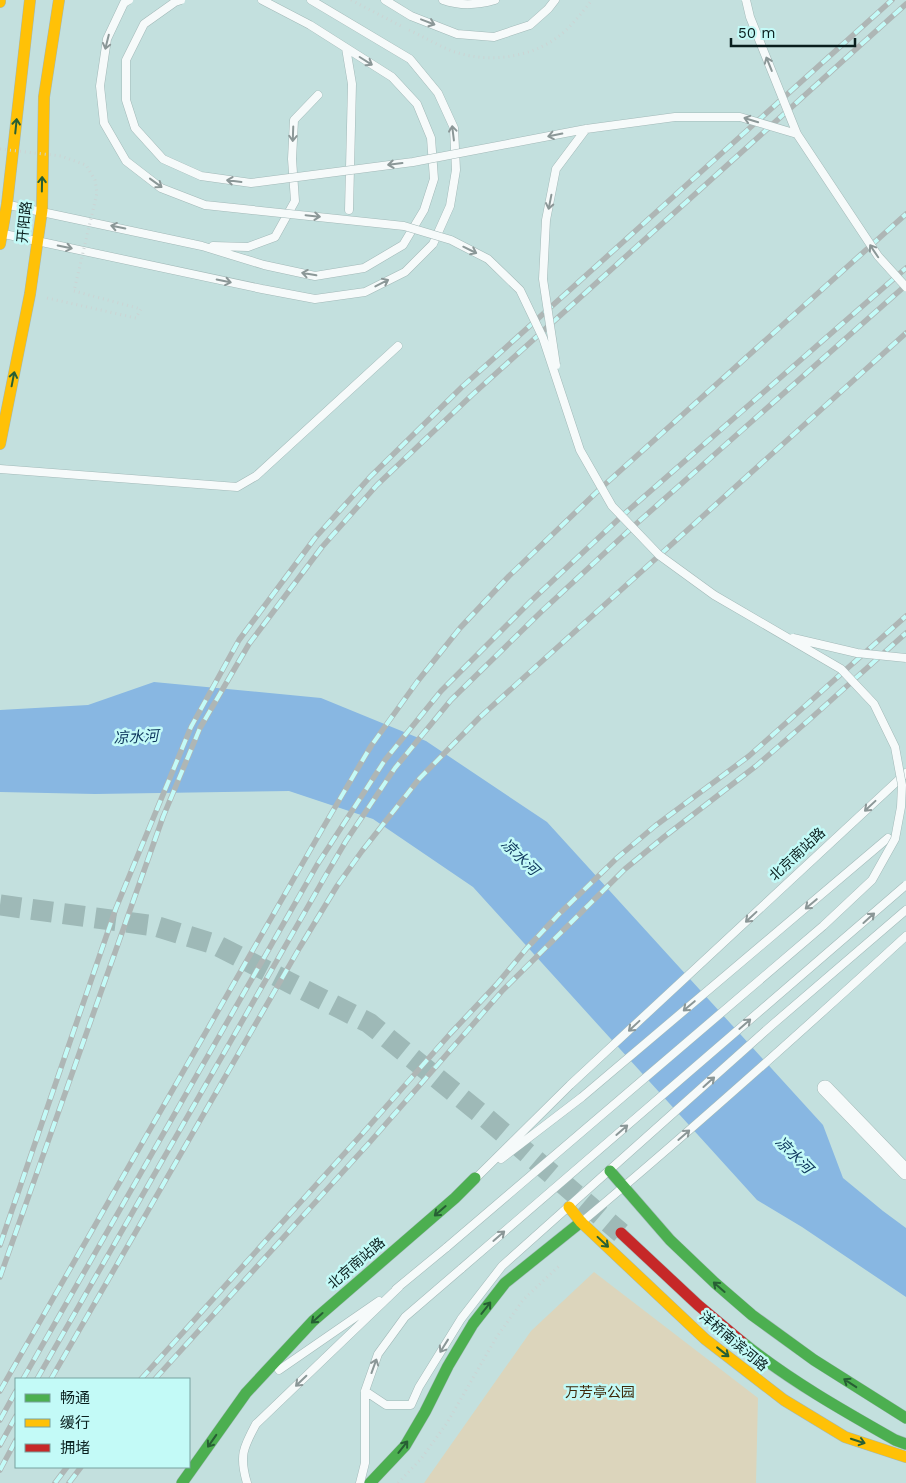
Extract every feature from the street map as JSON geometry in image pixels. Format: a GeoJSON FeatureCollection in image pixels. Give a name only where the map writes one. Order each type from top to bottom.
{"type":"FeatureCollection","features":[{"type":"Feature","properties":{"kind":"street","name":"开阳路"},"geometry":{"type":"LineString","coordinates":[[1,237],[3,204],[30,0]]}},
{"type":"Feature","properties":{"kind":"street","name":"开阳路"},"geometry":{"type":"LineString","coordinates":[[0,444],[30,294],[42,210],[44,97],[59,0]]}},
{"type":"Feature","properties":{"kind":"street"},"geometry":{"type":"LineString","coordinates":[[824,1088],[906,1172]]}},
{"type":"Feature","properties":{"kind":"street"},"geometry":{"type":"LineString","coordinates":[[610,1171],[670,1240],[752,1315],[814,1360],[906,1418]]}},
{"type":"Feature","properties":{"kind":"street","name":"北京南站路"},"geometry":{"type":"LineString","coordinates":[[182,1483],[246,1393],[313,1320],[455,1198],[475,1178]]}},
{"type":"Feature","properties":{"kind":"street","name":"洋桥南滨河路"},"geometry":{"type":"LineString","coordinates":[[569,1207],[581,1222],[705,1339],[784,1400],[844,1436],[906,1457]]}},
{"type":"Feature","properties":{"kind":"street"},"geometry":{"type":"LineString","coordinates":[[370,1483],[405,1446],[473,1324],[505,1283],[581,1222]]}},
{"type":"Feature","properties":{"kind":"street","name":"洋桥南滨河路"},"geometry":{"type":"LineString","coordinates":[[621,1233],[695,1303],[746,1346],[827,1401],[895,1440],[906,1444]]}},
{"type":"Feature","properties":{"kind":"lane"},"geometry":{"type":"LineString","coordinates":[[129,0],[124,3],[106,39],[100,86],[104,123],[126,161],[160,188],[205,205],[404,226],[451,240],[488,258],[520,290],[543,338],[580,450],[612,506],[659,555],[714,595],[841,669],[874,704],[895,747],[902,785],[901,808],[894,839],[872,880],[823,926],[399,1287],[256,1424],[244,1446],[242,1466],[247,1483]]}},
{"type":"Feature","properties":{"kind":"lane"},"geometry":{"type":"LineString","coordinates":[[181,0],[175,2],[144,24],[126,60],[126,100],[135,128],[163,159],[201,176],[251,183],[413,162],[586,129],[675,117],[740,117],[797,134]]}},
{"type":"Feature","properties":{"kind":"lane"},"geometry":{"type":"LineString","coordinates":[[3,204],[42,210],[202,246],[264,265],[316,276],[364,268],[403,245],[424,210],[434,179],[431,138],[417,104],[392,77],[310,26],[262,0]]}},
{"type":"Feature","properties":{"kind":"lane"},"geometry":{"type":"LineString","coordinates":[[1,237],[37,241],[315,299],[365,292],[405,272],[432,244],[450,206],[456,170],[454,128],[438,93],[410,59],[311,0]]}},
{"type":"Feature","properties":{"kind":"lane"},"geometry":{"type":"LineString","coordinates":[[385,0],[412,16],[457,34],[494,37],[530,25],[555,0]]}},
{"type":"Feature","properties":{"kind":"lane"},"geometry":{"type":"LineString","coordinates":[[443,0],[456,4],[484,4],[495,0]]}},
{"type":"Feature","properties":{"kind":"lane"},"geometry":{"type":"LineString","coordinates":[[746,0],[750,17],[797,134],[878,256],[906,287]]}},
{"type":"Feature","properties":{"kind":"lane"},"geometry":{"type":"LineString","coordinates":[[346,48],[352,84],[349,210]]}},
{"type":"Feature","properties":{"kind":"lane"},"geometry":{"type":"LineString","coordinates":[[202,246],[248,247],[275,237],[295,201],[292,159],[294,120],[318,95]]}},
{"type":"Feature","properties":{"kind":"lane"},"geometry":{"type":"LineString","coordinates":[[559,385],[543,279],[546,220],[556,169],[586,129]]}},
{"type":"Feature","properties":{"kind":"lane"},"geometry":{"type":"LineString","coordinates":[[0,469],[237,487],[256,476],[398,346]]}},
{"type":"Feature","properties":{"kind":"lane"},"geometry":{"type":"LineString","coordinates":[[784,636],[857,653],[906,658]]}},
{"type":"Feature","properties":{"kind":"lane","name":"北京南站路"},"geometry":{"type":"LineString","coordinates":[[475,1178],[570,1085],[906,773]]}},
{"type":"Feature","properties":{"kind":"lane"},"geometry":{"type":"LineString","coordinates":[[475,1178],[582,1097],[888,838]]}},
{"type":"Feature","properties":{"kind":"lane"},"geometry":{"type":"LineString","coordinates":[[360,1483],[365,1463],[365,1391],[378,1354],[405,1317],[906,885]]}},
{"type":"Feature","properties":{"kind":"lane"},"geometry":{"type":"LineString","coordinates":[[365,1391],[386,1405],[411,1405],[419,1387],[461,1319],[502,1266],[772,1025],[906,910]]}},
{"type":"Feature","properties":{"kind":"lane"},"geometry":{"type":"LineString","coordinates":[[581,1222],[788,1044],[906,936]]}},
{"type":"Feature","properties":{"kind":"lane"},"geometry":{"type":"LineString","coordinates":[[246,1393],[399,1287]]}},
{"type":"Feature","properties":{"kind":"path"},"geometry":{"type":"LineString","coordinates":[[0,149],[61,156],[86,165],[95,180],[97,192],[74,291],[140,309],[136,318],[30,294]]}},
{"type":"Feature","properties":{"kind":"path"},"geometry":{"type":"LineString","coordinates":[[398,1483],[421,1459],[447,1423],[496,1338],[522,1300],[562,1262]]}},
{"type":"Feature","properties":{"kind":"green space","name":"万芳亭公园"},"geometry":{"type":"Polygon","coordinates":[[[594,1272],[758,1398],[756,1483],[424,1483],[531,1331],[594,1272]]]}},
{"type":"Feature","properties":{"kind":"water","name":"凉水河"},"geometry":{"type":"Polygon","coordinates":[[[154,682],[321,698],[426,741],[547,822],[823,1125],[843,1178],[906,1228],[906,1297],[802,1227],[757,1200],[473,887],[373,819],[289,791],[95,794],[0,792],[0,710],[88,705],[154,682]]]}},
{"type":"Feature","properties":{"kind":"tunnel"},"geometry":{"type":"LineString","coordinates":[[0,905],[155,926],[214,944],[369,1023],[486,1118],[621,1233]]}},
{"type":"Feature","properties":{"kind":"railway"},"geometry":{"type":"LineString","coordinates":[[0,1245],[116,908],[191,727],[239,640],[315,538],[370,477],[463,386],[892,0]]}},
{"type":"Feature","properties":{"kind":"railway"},"geometry":{"type":"LineString","coordinates":[[0,1277],[163,817],[200,728],[249,644],[322,547],[377,485],[472,395],[906,4]]}},
{"type":"Feature","properties":{"kind":"railway"},"geometry":{"type":"LineString","coordinates":[[0,1391],[371,746],[417,682],[460,628],[509,576],[601,488],[906,214]]}},
{"type":"Feature","properties":{"kind":"railway"},"geometry":{"type":"LineString","coordinates":[[24,1378],[317,865],[385,760],[441,691],[531,601],[623,515],[906,268]]}},
{"type":"Feature","properties":{"kind":"railway"},"geometry":{"type":"LineString","coordinates":[[38,1378],[326,875],[346,841],[395,768],[451,700],[542,611],[636,524],[906,285]]}},
{"type":"Feature","properties":{"kind":"railway"},"geometry":{"type":"LineString","coordinates":[[52,1378],[337,886],[419,779],[479,718],[906,333]]}},
{"type":"Feature","properties":{"kind":"railway"},"geometry":{"type":"LineString","coordinates":[[142,1378],[559,914],[617,858],[655,826],[749,756],[906,616]]}},
{"type":"Feature","properties":{"kind":"railway"},"geometry":{"type":"LineString","coordinates":[[156,1378],[370,1142],[503,990],[625,869],[756,766],[906,633]]}},
{"type":"Feature","properties":{"kind":"railway"},"geometry":{"type":"LineString","coordinates":[[0,1420],[15,1393]]}},
{"type":"Feature","properties":{"kind":"railway"},"geometry":{"type":"LineString","coordinates":[[0,1445],[15,1418]]}},
{"type":"Feature","properties":{"kind":"railway"},"geometry":{"type":"LineString","coordinates":[[0,1470],[15,1442]]}},
{"type":"Feature","properties":{"kind":"railway"},"geometry":{"type":"LineString","coordinates":[[55,1483],[66,1468]]}},
{"type":"Feature","properties":{"kind":"railway"},"geometry":{"type":"LineString","coordinates":[[69,1483],[80,1468]]}},
{"type":"Feature","properties":{"kind":"traffic: fast"},"geometry":{"type":"LineString","coordinates":[[610,1171],[670,1240],[752,1315],[814,1360],[906,1418]]}},
{"type":"Feature","properties":{"kind":"traffic: fast"},"geometry":{"type":"LineString","coordinates":[[182,1483],[246,1393],[313,1321],[455,1198],[475,1178]]}},
{"type":"Feature","properties":{"kind":"traffic: fast"},"geometry":{"type":"LineString","coordinates":[[370,1483],[405,1446],[473,1324],[505,1283],[581,1222]]}},
{"type":"Feature","properties":{"kind":"traffic: fast"},"geometry":{"type":"LineString","coordinates":[[742,1342],[816,1394],[895,1440],[906,1444]]}},
{"type":"Feature","properties":{"kind":"traffic: slow"},"geometry":{"type":"LineString","coordinates":[[0,244],[7,204],[30,0]]}},
{"type":"Feature","properties":{"kind":"traffic: slow"},"geometry":{"type":"LineString","coordinates":[[0,444],[30,294],[42,210],[44,97],[59,0]]}},
{"type":"Feature","properties":{"kind":"traffic: slow"},"geometry":{"type":"LineString","coordinates":[[569,1207],[581,1222],[705,1339],[784,1400],[845,1437],[906,1457]]}},
{"type":"Feature","properties":{"kind":"traffic: jam"},"geometry":{"type":"LineString","coordinates":[[621,1233],[698,1305],[742,1342]]}}]}
